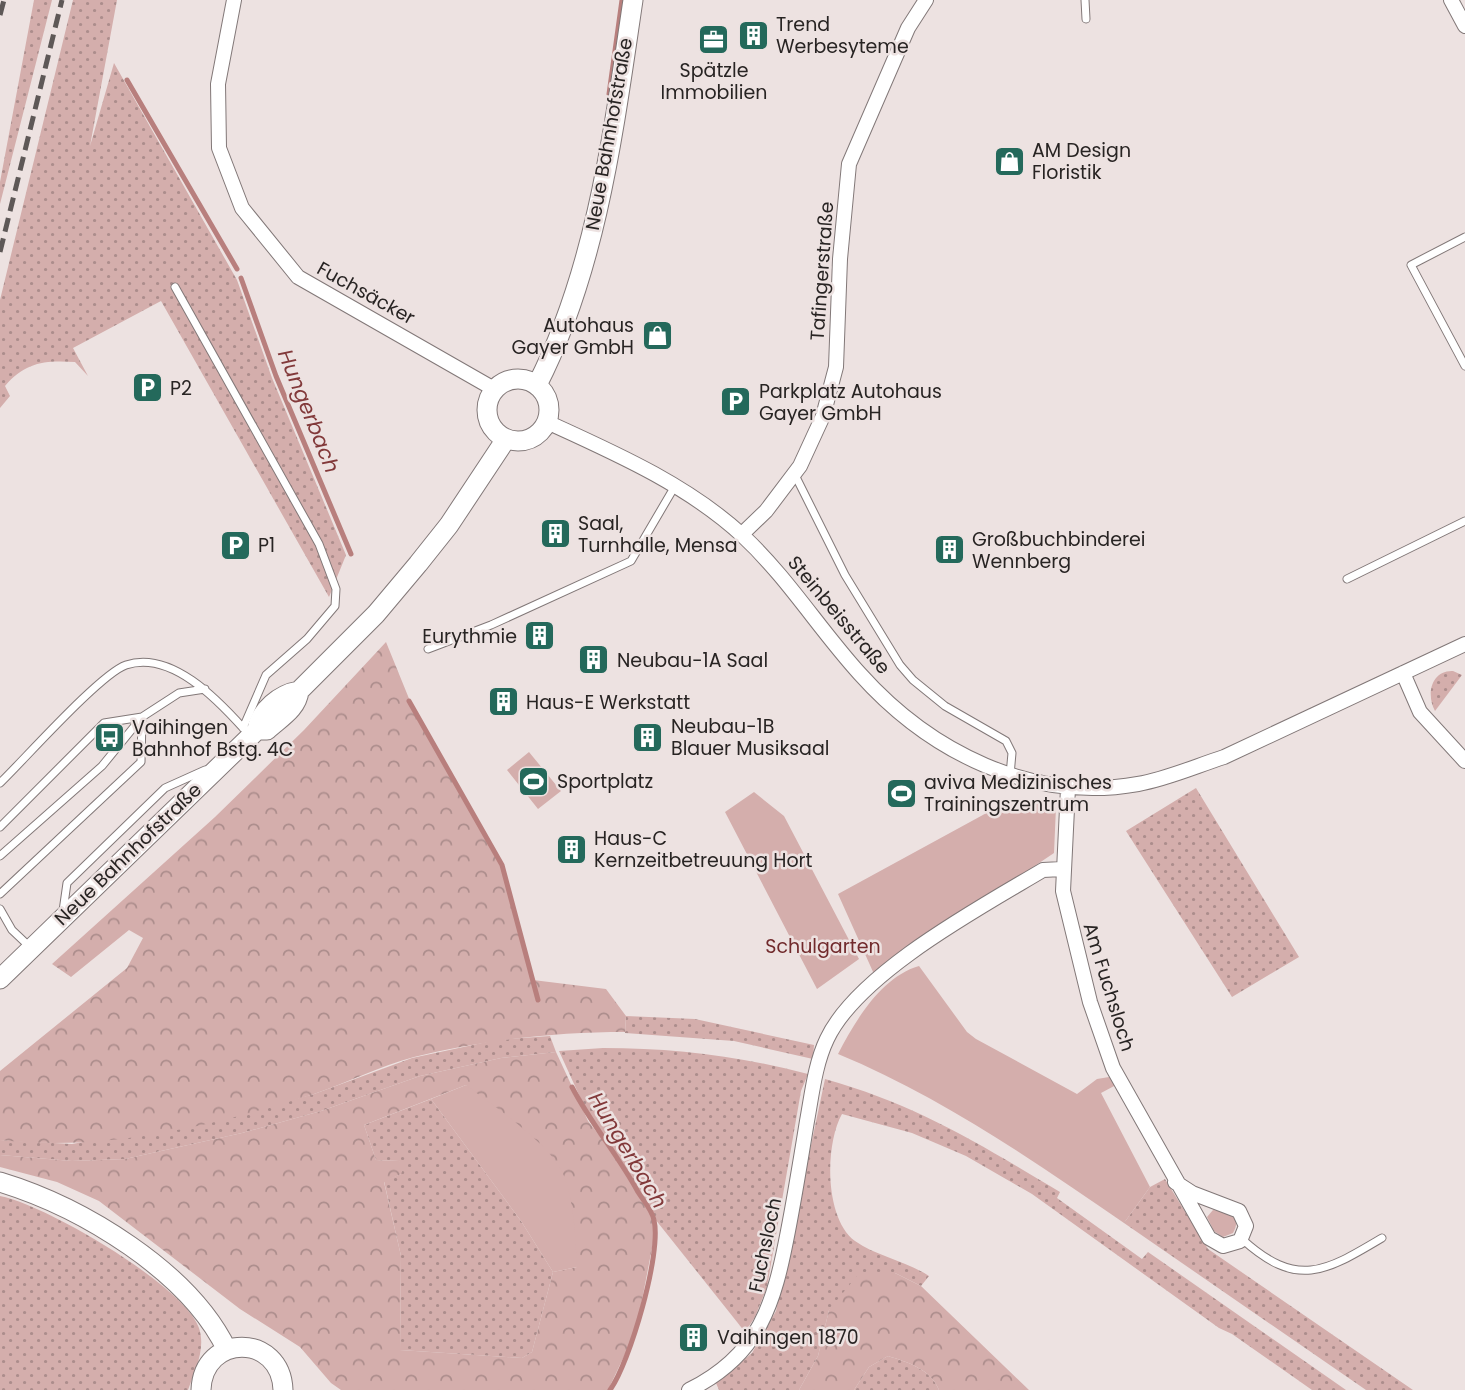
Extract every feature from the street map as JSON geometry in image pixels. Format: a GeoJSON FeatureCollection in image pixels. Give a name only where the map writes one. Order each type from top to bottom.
{"type":"FeatureCollection","features":[{"type":"Feature","properties":{"kind":"main road","name":"Neue Bahnhofstraße"},"geometry":{"type":"LineString","coordinates":[[537,385],[548,365],[598,211],[617,112],[633,0]]}},
{"type":"Feature","properties":{"kind":"main road"},"geometry":{"type":"LineString","coordinates":[[515,379],[537,385],[548,402],[547,422],[530,439],[506,439],[489,423],[488,400],[494,389],[515,379]]}},
{"type":"Feature","properties":{"kind":"main road","name":"Neue Bahnhofstraße"},"geometry":{"type":"LineString","coordinates":[[0,979],[225,761],[251,731],[267,730],[297,703],[299,691],[376,614],[449,525],[506,439]]}},
{"type":"Feature","properties":{"kind":"main road"},"geometry":{"type":"LineString","coordinates":[[0,1182],[54,1202],[94,1222],[172,1277],[212,1320],[228,1350]]}},
{"type":"Feature","properties":{"kind":"main road"},"geometry":{"type":"LineString","coordinates":[[201,1390],[207,1367],[228,1350],[249,1348],[269,1356],[281,1374],[284,1390]]}},
{"type":"Feature","properties":{"kind":"street","name":"Fuchsäcker"},"geometry":{"type":"LineString","coordinates":[[234,0],[218,84],[219,148],[242,208],[298,277],[494,389]]}},
{"type":"Feature","properties":{"kind":"street","name":"Tafingerstraße"},"geometry":{"type":"LineString","coordinates":[[741,535],[766,510],[794,474],[813,443],[836,367],[840,259],[849,164],[908,28],[926,0]]}},
{"type":"Feature","properties":{"kind":"street"},"geometry":{"type":"LineString","coordinates":[[1451,0],[1465,26]]}},
{"type":"Feature","properties":{"kind":"street","name":"Steinbeisstraße"},"geometry":{"type":"LineString","coordinates":[[547,422],[675,486],[741,535],[786,580],[858,673],[896,708],[946,747],[1010,775],[1068,788],[1140,784],[1213,761],[1465,644]]}},
{"type":"Feature","properties":{"kind":"street"},"geometry":{"type":"LineString","coordinates":[[1403,673],[1420,712],[1465,761]]}},
{"type":"Feature","properties":{"kind":"street","name":"Am Fuchsloch"},"geometry":{"type":"LineString","coordinates":[[1068,788],[1062,869],[1067,911],[1080,966],[1113,1068],[1175,1182],[1213,1242],[1228,1246],[1241,1239]]}},
{"type":"Feature","properties":{"kind":"street","name":"Fuchsloch"},"geometry":{"type":"LineString","coordinates":[[689,1390],[716,1375],[736,1358],[753,1337],[771,1306],[785,1246],[818,1068],[827,1038],[854,1001],[895,966],[1043,870],[1062,869]]}},
{"type":"Feature","properties":{"kind":"street"},"geometry":{"type":"LineString","coordinates":[[1175,1182],[1192,1193],[1236,1208],[1246,1226],[1241,1239]]}},
{"type":"Feature","properties":{"kind":"lane"},"geometry":{"type":"LineString","coordinates":[[1084,0],[1086,19]]}},
{"type":"Feature","properties":{"kind":"lane"},"geometry":{"type":"LineString","coordinates":[[1465,237],[1411,265],[1465,366]]}},
{"type":"Feature","properties":{"kind":"lane"},"geometry":{"type":"LineString","coordinates":[[0,783],[98,685],[125,665],[149,664],[168,669],[205,690],[251,731],[266,675],[307,639],[335,606],[336,589],[319,544],[175,287]]}},
{"type":"Feature","properties":{"kind":"lane"},"geometry":{"type":"LineString","coordinates":[[794,474],[845,575],[900,665],[913,680],[945,706],[1006,741],[1012,753],[1010,775]]}},
{"type":"Feature","properties":{"kind":"lane"},"geometry":{"type":"LineString","coordinates":[[428,649],[491,625],[631,561],[675,486]]}},
{"type":"Feature","properties":{"kind":"lane"},"geometry":{"type":"LineString","coordinates":[[1347,579],[1465,520]]}},
{"type":"Feature","properties":{"kind":"lane"},"geometry":{"type":"LineString","coordinates":[[0,856],[102,766],[142,718],[179,693],[205,690]]}},
{"type":"Feature","properties":{"kind":"lane"},"geometry":{"type":"LineString","coordinates":[[0,827],[104,723],[142,718]]}},
{"type":"Feature","properties":{"kind":"lane"},"geometry":{"type":"LineString","coordinates":[[0,894],[141,762],[142,718]]}},
{"type":"Feature","properties":{"kind":"lane"},"geometry":{"type":"LineString","coordinates":[[0,909],[12,930],[31,949]]}},
{"type":"Feature","properties":{"kind":"lane"},"geometry":{"type":"LineString","coordinates":[[1241,1239],[1272,1261],[1290,1270],[1305,1272],[1342,1262],[1382,1238]]}},
{"type":"Feature","properties":{"kind":"green space"},"geometry":{"type":"Polygon","coordinates":[[[34,0],[52,0],[0,204],[0,182],[34,0]]]}},
{"type":"Feature","properties":{"kind":"green space"},"geometry":{"type":"Polygon","coordinates":[[[73,0],[117,0],[90,146],[114,63],[237,280],[272,378],[346,555],[329,597],[161,301],[73,348],[88,376],[75,362],[36,364],[20,372],[5,386],[10,396],[0,408],[0,300],[73,0]]]}},
{"type":"Feature","properties":{"kind":"green space"},"geometry":{"type":"Polygon","coordinates":[[[386,642],[410,701],[503,865],[533,980],[606,989],[626,1016],[625,1032],[519,1038],[440,1051],[401,1061],[276,1106],[159,1134],[80,1142],[0,1140],[0,1071],[127,968],[143,938],[129,930],[71,977],[52,964],[215,817],[304,730],[386,642]]]}},
{"type":"Feature","properties":{"kind":"green space"},"geometry":{"type":"Polygon","coordinates":[[[1453,671],[1462,675],[1435,711],[1431,698],[1432,685],[1440,675],[1453,671]]]}},
{"type":"Feature","properties":{"kind":"green space","name":"Sportplatz"},"geometry":{"type":"Polygon","coordinates":[[[529,752],[561,791],[538,809],[507,770],[529,752]]]}},
{"type":"Feature","properties":{"kind":"green space"},"geometry":{"type":"Polygon","coordinates":[[[1196,788],[1299,957],[1232,997],[1126,831],[1196,788]]]}},
{"type":"Feature","properties":{"kind":"green space","name":"Schulgarten"},"geometry":{"type":"Polygon","coordinates":[[[754,792],[784,816],[859,959],[817,989],[725,812],[754,792]]]}},
{"type":"Feature","properties":{"kind":"green space"},"geometry":{"type":"Polygon","coordinates":[[[1014,798],[1056,807],[1054,853],[874,974],[838,894],[1014,798]]]}},
{"type":"Feature","properties":{"kind":"green space"},"geometry":{"type":"Polygon","coordinates":[[[919,966],[967,1032],[976,1039],[1077,1094],[1097,1079],[1109,1077],[1116,1085],[1101,1093],[1150,1187],[1124,1223],[986,1131],[913,1089],[838,1054],[852,1028],[881,990],[905,972],[919,966]]]}},
{"type":"Feature","properties":{"kind":"green space"},"geometry":{"type":"Polygon","coordinates":[[[626,1016],[695,1019],[814,1045],[813,1059],[734,1041],[625,1033],[626,1016]]]}},
{"type":"Feature","properties":{"kind":"green space"},"geometry":{"type":"Polygon","coordinates":[[[550,1036],[556,1052],[501,1058],[420,1076],[321,1111],[242,1133],[125,1159],[72,1161],[0,1155],[0,1140],[72,1144],[237,1115],[314,1094],[412,1058],[496,1040],[550,1036]]]}},
{"type":"Feature","properties":{"kind":"green space"},"geometry":{"type":"Polygon","coordinates":[[[603,1048],[706,1054],[808,1074],[801,1091],[767,1287],[755,1317],[745,1332],[655,1219],[622,1161],[590,1119],[559,1051],[603,1048]]]}},
{"type":"Feature","properties":{"kind":"green space"},"geometry":{"type":"Polygon","coordinates":[[[556,1052],[588,1121],[620,1162],[653,1219],[653,1243],[636,1331],[608,1390],[341,1390],[331,1383],[300,1347],[240,1309],[99,1201],[57,1182],[0,1167],[0,1155],[72,1161],[125,1159],[242,1133],[321,1111],[420,1076],[501,1058],[556,1052]],[[466,1085],[364,1125],[376,1160],[399,1161],[404,1167],[401,1174],[384,1182],[401,1256],[400,1350],[522,1358],[532,1352],[553,1272],[577,1267],[466,1085]]]}},
{"type":"Feature","properties":{"kind":"green space"},"geometry":{"type":"Polygon","coordinates":[[[825,1079],[918,1113],[1031,1174],[1060,1192],[1057,1198],[1142,1259],[1148,1252],[1346,1390],[1312,1390],[1232,1334],[1219,1328],[1032,1194],[966,1156],[912,1133],[842,1114],[832,1143],[830,1180],[838,1216],[845,1230],[863,1246],[929,1276],[921,1286],[895,1273],[829,1310],[818,1356],[799,1390],[719,1390],[716,1383],[752,1353],[776,1311],[825,1079]]]}},
{"type":"Feature","properties":{"kind":"green space"},"geometry":{"type":"Polygon","coordinates":[[[466,1085],[535,1139],[558,1164],[570,1198],[577,1267],[553,1272],[521,1221],[431,1099],[466,1085]]]}},
{"type":"Feature","properties":{"kind":"green space"},"geometry":{"type":"Polygon","coordinates":[[[431,1099],[521,1221],[553,1272],[532,1352],[522,1358],[400,1350],[401,1256],[384,1181],[401,1174],[399,1161],[376,1160],[364,1125],[431,1099]]]}},
{"type":"Feature","properties":{"kind":"green space"},"geometry":{"type":"Polygon","coordinates":[[[1165,1179],[1208,1249],[1413,1390],[1366,1390],[1124,1223],[1150,1187],[1165,1179]]]}},
{"type":"Feature","properties":{"kind":"green space"},"geometry":{"type":"Polygon","coordinates":[[[0,1196],[48,1214],[110,1249],[168,1290],[188,1310],[199,1328],[201,1344],[199,1359],[188,1390],[0,1390],[0,1196]]]}},
{"type":"Feature","properties":{"kind":"green space"},"geometry":{"type":"Polygon","coordinates":[[[1213,1210],[1228,1213],[1235,1219],[1236,1227],[1233,1233],[1223,1237],[1214,1231],[1207,1217],[1213,1210]]]}},
{"type":"Feature","properties":{"kind":"green space"},"geometry":{"type":"Polygon","coordinates":[[[860,1272],[895,1273],[921,1286],[1029,1390],[939,1390],[924,1372],[888,1356],[869,1367],[854,1390],[799,1390],[818,1356],[829,1310],[860,1272]]]}},
{"type":"Feature","properties":{"kind":"green space"},"geometry":{"type":"Polygon","coordinates":[[[888,1356],[924,1372],[939,1390],[854,1390],[869,1367],[888,1356]]]}},
{"type":"Feature","properties":{"kind":"waterway"},"geometry":{"type":"LineString","coordinates":[[609,94],[622,0]]}},
{"type":"Feature","properties":{"kind":"waterway","name":"Hungerbach"},"geometry":{"type":"LineString","coordinates":[[127,80],[237,269]]}},
{"type":"Feature","properties":{"kind":"waterway","name":"Hungerbach"},"geometry":{"type":"LineString","coordinates":[[241,278],[276,376],[351,554]]}},
{"type":"Feature","properties":{"kind":"waterway","name":"Hungerbach"},"geometry":{"type":"LineString","coordinates":[[409,701],[502,865],[538,1000]]}},
{"type":"Feature","properties":{"kind":"waterway","name":"Hungerbach"},"geometry":{"type":"LineString","coordinates":[[572,1087],[654,1220],[655,1236],[649,1281],[635,1333],[610,1390]]}},
{"type":"Feature","properties":{"kind":"railway"},"geometry":{"type":"LineString","coordinates":[[0,15],[4,0]]}},
{"type":"Feature","properties":{"kind":"railway"},"geometry":{"type":"LineString","coordinates":[[0,252],[62,0]]}},
{"type":"Feature","properties":{"kind":"place","name":"Trend Werbesyteme"},"geometry":{"type":"Point","coordinates":[753,35]}},
{"type":"Feature","properties":{"kind":"place","name":"Spätzle Immobilien"},"geometry":{"type":"Point","coordinates":[714,39]}},
{"type":"Feature","properties":{"kind":"place","name":"AM Design Floristik"},"geometry":{"type":"Point","coordinates":[1009,161]}},
{"type":"Feature","properties":{"kind":"place","name":"Autohaus Gayer GmbH"},"geometry":{"type":"Point","coordinates":[657,336]}},
{"type":"Feature","properties":{"kind":"place","name":"P2"},"geometry":{"type":"Point","coordinates":[147,388]}},
{"type":"Feature","properties":{"kind":"place","name":"Parkplatz Autohaus Gayer GmbH"},"geometry":{"type":"Point","coordinates":[736,402]}},
{"type":"Feature","properties":{"kind":"place","name":"Saal, Turnhalle, Mensa"},"geometry":{"type":"Point","coordinates":[555,534]}},
{"type":"Feature","properties":{"kind":"place","name":"P1"},"geometry":{"type":"Point","coordinates":[235,545]}},
{"type":"Feature","properties":{"kind":"place","name":"Großbuchbinderei Wennberg"},"geometry":{"type":"Point","coordinates":[949,550]}},
{"type":"Feature","properties":{"kind":"place","name":"Eurythmie"},"geometry":{"type":"Point","coordinates":[540,636]}},
{"type":"Feature","properties":{"kind":"place","name":"Neubau-1A Saal"},"geometry":{"type":"Point","coordinates":[594,660]}},
{"type":"Feature","properties":{"kind":"place","name":"Haus-E Werkstatt"},"geometry":{"type":"Point","coordinates":[503,702]}},
{"type":"Feature","properties":{"kind":"place","name":"Neubau-1B Blauer Musiksaal"},"geometry":{"type":"Point","coordinates":[648,737]}},
{"type":"Feature","properties":{"kind":"place","name":"Vaihingen Bahnhof Bstg. 4C"},"geometry":{"type":"Point","coordinates":[109,738]}},
{"type":"Feature","properties":{"kind":"place","name":"Sportplatz"},"geometry":{"type":"Point","coordinates":[534,781]}},
{"type":"Feature","properties":{"kind":"place","name":"aviva Medizinisches Trainingszentrum"},"geometry":{"type":"Point","coordinates":[901,793]}},
{"type":"Feature","properties":{"kind":"place","name":"Haus-C Kernzeitbetreuung Hort"},"geometry":{"type":"Point","coordinates":[571,849]}},
{"type":"Feature","properties":{"kind":"place","name":"Vaihingen 1870"},"geometry":{"type":"Point","coordinates":[694,1337]}}]}
